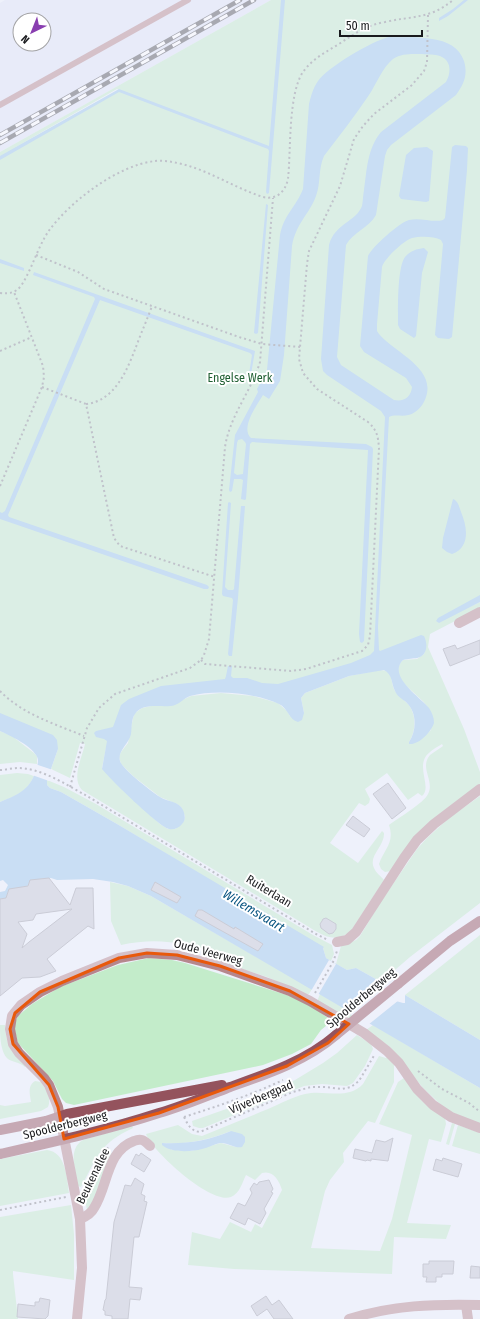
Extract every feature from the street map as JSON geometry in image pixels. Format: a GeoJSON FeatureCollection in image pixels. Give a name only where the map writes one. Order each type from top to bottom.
{"type":"FeatureCollection","features":[{"type":"Feature","properties":{"kind":"main road","name":"Spoolderbergweg"},"geometry":{"type":"LineString","coordinates":[[0,1154],[64,1139],[159,1113],[287,1066],[328,1042],[450,941],[480,921]]}},
{"type":"Feature","properties":{"kind":"main road","name":"Spoolderbergweg"},"geometry":{"type":"LineString","coordinates":[[0,1130],[46,1121],[60,1116],[250,1080]]}},
{"type":"Feature","properties":{"kind":"street"},"geometry":{"type":"LineString","coordinates":[[458,623],[480,612]]}},
{"type":"Feature","properties":{"kind":"street"},"geometry":{"type":"LineString","coordinates":[[337,942],[347,940],[356,932],[404,858],[425,831],[480,789]]}},
{"type":"Feature","properties":{"kind":"street","name":"Oude Veerweg"},"geometry":{"type":"LineString","coordinates":[[60,1116],[49,1085],[42,1075],[19,1053],[13,1044],[10,1029],[12,1016],[21,1005],[40,992],[84,971],[119,958],[147,953],[162,953],[220,966],[290,991],[310,1000],[364,1033],[380,1045],[396,1060],[417,1089],[433,1105],[451,1117],[480,1128]]}},
{"type":"Feature","properties":{"kind":"street","name":"Beukenallee"},"geometry":{"type":"LineString","coordinates":[[60,1116],[80,1219],[82,1268],[77,1319]]}},
{"type":"Feature","properties":{"kind":"street","name":"Beukenallee"},"geometry":{"type":"LineString","coordinates":[[80,1219],[85,1218],[94,1209],[106,1178],[120,1149],[129,1143],[140,1139],[145,1141],[150,1146]]}},
{"type":"Feature","properties":{"kind":"street"},"geometry":{"type":"LineString","coordinates":[[466,1305],[468,1319]]}},
{"type":"Feature","properties":{"kind":"street"},"geometry":{"type":"LineString","coordinates":[[351,1319],[409,1306],[480,1305]]}},
{"type":"Feature","properties":{"kind":"lane"},"geometry":{"type":"LineString","coordinates":[[0,106],[188,0]]}},
{"type":"Feature","properties":{"kind":"path"},"geometry":{"type":"LineString","coordinates":[[0,293],[6,294],[14,292],[23,282],[48,233],[58,220],[81,198],[124,170],[153,161],[165,160],[192,166],[261,197],[273,198],[282,193],[286,186],[294,94],[300,79],[308,67],[320,56],[367,27],[392,20],[428,15],[442,8],[452,0]]}},
{"type":"Feature","properties":{"kind":"path"},"geometry":{"type":"LineString","coordinates":[[201,660],[205,664],[291,671],[306,669],[362,651],[368,645],[370,636],[379,448],[378,436],[374,427],[323,393],[307,380],[303,373],[300,359],[300,347],[308,251],[340,186],[354,139],[374,114],[422,76],[427,62],[428,15]]}},
{"type":"Feature","properties":{"kind":"path"},"geometry":{"type":"LineString","coordinates":[[70,787],[87,728],[94,714],[100,708],[115,694],[184,670],[201,660],[205,652],[209,639],[226,441],[235,414],[256,374],[260,362],[273,198]]}},
{"type":"Feature","properties":{"kind":"path"},"geometry":{"type":"LineString","coordinates":[[36,255],[78,272],[104,290],[262,344],[300,347]]}},
{"type":"Feature","properties":{"kind":"path"},"geometry":{"type":"LineString","coordinates":[[0,486],[42,387],[44,378],[44,371],[14,292]]}},
{"type":"Feature","properties":{"kind":"path"},"geometry":{"type":"LineString","coordinates":[[42,387],[86,404],[98,401],[116,387],[123,376],[152,306]]}},
{"type":"Feature","properties":{"kind":"path"},"geometry":{"type":"LineString","coordinates":[[0,351],[32,337]]}},
{"type":"Feature","properties":{"kind":"path"},"geometry":{"type":"LineString","coordinates":[[86,404],[114,538],[117,544],[215,577]]}},
{"type":"Feature","properties":{"kind":"path"},"geometry":{"type":"LineString","coordinates":[[0,691],[24,710],[84,736]]}},
{"type":"Feature","properties":{"kind":"path","name":"Ruiterlaan"},"geometry":{"type":"LineString","coordinates":[[0,770],[19,768],[31,770],[53,778],[316,934],[328,940],[337,942]]}},
{"type":"Feature","properties":{"kind":"path"},"geometry":{"type":"LineString","coordinates":[[313,996],[333,962]]}},
{"type":"Feature","properties":{"kind":"path","name":"Vijverbergpad"},"geometry":{"type":"LineString","coordinates":[[178,1119],[184,1117],[193,1130],[200,1132],[302,1090],[325,1087],[342,1089],[347,1088],[359,1080],[380,1045]]}},
{"type":"Feature","properties":{"kind":"path"},"geometry":{"type":"LineString","coordinates":[[415,1069],[442,1089],[469,1103],[480,1112]]}},
{"type":"Feature","properties":{"kind":"path"},"geometry":{"type":"LineString","coordinates":[[0,1210],[76,1195],[82,1192],[101,1156],[112,1143]]}},
{"type":"Feature","properties":{"kind":"highlighted area"},"geometry":{"type":"Polygon","coordinates":[[[147,953],[177,955],[220,966],[290,991],[349,1024],[328,1043],[287,1066],[159,1113],[64,1139],[58,1107],[49,1085],[13,1044],[10,1029],[15,1013],[40,992],[119,958],[147,953]]]}},
{"type":"Feature","properties":{"kind":"shaded area"},"geometry":{"type":"Polygon","coordinates":[[[5,0],[271,0],[0,152],[0,3],[5,0]]]}},
{"type":"Feature","properties":{"kind":"green space","name":"Engelse Werk"},"geometry":{"type":"Polygon","coordinates":[[[271,0],[480,0],[480,599],[438,622],[480,602],[480,608],[430,634],[428,647],[464,729],[480,772],[480,784],[428,823],[391,871],[385,872],[381,869],[379,864],[390,841],[391,837],[389,825],[416,806],[428,794],[430,784],[426,770],[427,760],[430,755],[443,746],[442,744],[429,752],[424,761],[423,772],[426,788],[425,793],[422,796],[418,793],[408,800],[387,773],[365,789],[370,799],[369,803],[365,806],[359,803],[330,843],[358,863],[382,831],[384,833],[384,838],[373,859],[373,864],[376,871],[384,880],[351,931],[345,935],[333,938],[316,931],[82,790],[77,780],[77,774],[85,744],[80,743],[70,778],[51,769],[58,749],[0,720],[0,152],[271,0]],[[117,89],[16,147],[120,90],[117,89]],[[426,645],[288,692],[242,686],[139,702],[106,748],[102,768],[127,794],[160,824],[168,829],[175,829],[184,821],[185,816],[181,807],[160,797],[133,776],[121,764],[119,757],[128,743],[135,713],[142,708],[151,706],[169,706],[191,696],[221,693],[253,696],[278,703],[290,716],[304,713],[301,698],[305,693],[349,676],[380,670],[390,674],[393,688],[411,708],[414,718],[414,728],[409,742],[418,741],[431,730],[429,710],[424,703],[406,686],[398,673],[399,667],[403,660],[417,659],[424,654],[426,645]]]}},
{"type":"Feature","properties":{"kind":"green space"},"geometry":{"type":"Polygon","coordinates":[[[0,731],[12,736],[34,753],[37,756],[37,764],[20,762],[0,764],[0,731]]]}},
{"type":"Feature","properties":{"kind":"green space"},"geometry":{"type":"Polygon","coordinates":[[[17,773],[34,776],[24,790],[11,798],[0,802],[0,775],[17,773]]]}},
{"type":"Feature","properties":{"kind":"green space"},"geometry":{"type":"Polygon","coordinates":[[[47,780],[96,804],[332,945],[334,954],[331,961],[326,958],[323,948],[117,824],[61,792],[50,788],[47,785],[47,780]]]}},
{"type":"Feature","properties":{"kind":"green space"},"geometry":{"type":"Polygon","coordinates":[[[480,796],[480,903],[410,957],[381,982],[356,968],[347,970],[336,964],[341,946],[356,940],[360,936],[380,903],[417,849],[449,818],[480,796]]]}},
{"type":"Feature","properties":{"kind":"green space"},"geometry":{"type":"Polygon","coordinates":[[[110,882],[128,886],[151,896],[312,989],[309,994],[306,994],[267,977],[218,961],[219,953],[194,946],[159,941],[147,941],[121,945],[111,921],[110,882]]]}},
{"type":"Feature","properties":{"kind":"green space"},"geometry":{"type":"Polygon","coordinates":[[[480,935],[480,1040],[405,995],[480,935]]]}},
{"type":"Feature","properties":{"kind":"green space"},"geometry":{"type":"Polygon","coordinates":[[[149,958],[185,963],[290,996],[313,1007],[332,1021],[321,1030],[311,1044],[292,1054],[263,1065],[74,1105],[66,1103],[62,1099],[53,1081],[18,1043],[15,1023],[18,1016],[32,1004],[60,987],[118,965],[149,958]]]}},
{"type":"Feature","properties":{"kind":"green space"},"geometry":{"type":"Polygon","coordinates":[[[320,994],[363,1019],[357,1025],[318,1001],[320,994]]]}},
{"type":"Feature","properties":{"kind":"green space"},"geometry":{"type":"Polygon","coordinates":[[[0,1025],[5,1025],[8,1043],[13,1052],[26,1065],[25,1067],[5,1056],[1,1043],[0,1025]]]}},
{"type":"Feature","properties":{"kind":"green space"},"geometry":{"type":"Polygon","coordinates":[[[373,1025],[480,1088],[480,1124],[449,1111],[439,1103],[423,1088],[390,1047],[366,1030],[373,1025]]]}},
{"type":"Feature","properties":{"kind":"green space"},"geometry":{"type":"Polygon","coordinates":[[[357,1035],[371,1044],[373,1049],[365,1066],[353,1083],[347,1086],[322,1084],[304,1086],[203,1128],[193,1126],[192,1121],[252,1100],[295,1080],[337,1053],[357,1035]]]}},
{"type":"Feature","properties":{"kind":"green space"},"geometry":{"type":"Polygon","coordinates":[[[379,1056],[387,1057],[394,1065],[394,1082],[375,1123],[368,1121],[343,1153],[344,1162],[330,1180],[325,1191],[311,1248],[380,1251],[392,1219],[412,1135],[379,1124],[398,1082],[404,1078],[422,1101],[445,1118],[446,1124],[441,1142],[429,1139],[407,1223],[451,1225],[446,1239],[394,1237],[392,1274],[234,1269],[188,1265],[192,1232],[220,1239],[230,1222],[251,1232],[255,1224],[262,1228],[282,1190],[275,1177],[266,1172],[262,1173],[255,1180],[246,1175],[239,1190],[231,1197],[222,1197],[210,1193],[183,1175],[170,1164],[146,1134],[178,1125],[192,1134],[202,1136],[300,1095],[312,1093],[335,1094],[350,1092],[363,1084],[379,1056]],[[231,1131],[197,1141],[162,1143],[172,1150],[191,1151],[221,1143],[236,1147],[231,1131]]]}},
{"type":"Feature","properties":{"kind":"green space"},"geometry":{"type":"Polygon","coordinates":[[[35,1081],[41,1082],[49,1097],[48,1107],[41,1111],[0,1119],[0,1105],[5,1106],[31,1102],[30,1088],[32,1083],[35,1081]]]}},
{"type":"Feature","properties":{"kind":"green space"},"geometry":{"type":"Polygon","coordinates":[[[452,1123],[455,1124],[449,1145],[446,1144],[452,1123]]]}},
{"type":"Feature","properties":{"kind":"green space"},"geometry":{"type":"Polygon","coordinates":[[[458,1125],[480,1133],[480,1154],[452,1146],[458,1125]]]}},
{"type":"Feature","properties":{"kind":"green space"},"geometry":{"type":"Polygon","coordinates":[[[132,1126],[133,1128],[106,1146],[96,1159],[81,1187],[78,1186],[74,1167],[74,1155],[78,1144],[83,1140],[132,1126]]]}},
{"type":"Feature","properties":{"kind":"green space"},"geometry":{"type":"Polygon","coordinates":[[[115,1149],[92,1206],[87,1210],[85,1199],[104,1162],[115,1149]]]}},
{"type":"Feature","properties":{"kind":"green space"},"geometry":{"type":"Polygon","coordinates":[[[47,1150],[58,1155],[62,1161],[66,1173],[69,1193],[0,1206],[0,1159],[47,1150]]]}},
{"type":"Feature","properties":{"kind":"green space"},"geometry":{"type":"Polygon","coordinates":[[[71,1205],[74,1234],[74,1280],[13,1271],[18,1319],[0,1319],[0,1217],[71,1205]]]}},
{"type":"Feature","properties":{"kind":"water"},"geometry":{"type":"Polygon","coordinates":[[[281,0],[285,0],[269,193],[267,194],[266,192],[268,149],[119,92],[0,160],[0,156],[119,89],[269,146],[281,0]]]}},
{"type":"Feature","properties":{"kind":"water"},"geometry":{"type":"Polygon","coordinates":[[[464,0],[468,0],[448,16],[439,21],[439,18],[464,0]]]}},
{"type":"Feature","properties":{"kind":"water"},"geometry":{"type":"Polygon","coordinates":[[[389,37],[410,37],[443,41],[459,52],[464,61],[466,71],[463,83],[456,95],[391,145],[387,150],[376,215],[346,245],[337,357],[341,365],[394,400],[401,400],[409,396],[412,387],[406,378],[364,352],[360,346],[368,256],[380,241],[393,230],[409,220],[418,219],[439,221],[445,218],[452,147],[455,145],[466,146],[468,148],[467,170],[452,337],[449,339],[438,338],[435,335],[443,244],[441,240],[435,238],[419,237],[408,240],[394,251],[383,264],[377,324],[377,331],[379,334],[412,361],[419,369],[425,377],[427,387],[426,397],[421,407],[408,415],[389,417],[378,627],[379,650],[380,651],[421,635],[424,636],[426,641],[425,653],[417,658],[403,660],[399,666],[399,673],[407,686],[429,708],[433,715],[434,723],[421,740],[413,744],[409,744],[414,727],[414,716],[410,706],[397,694],[389,674],[384,670],[349,676],[305,693],[301,698],[304,713],[302,720],[298,722],[292,719],[279,704],[259,697],[235,693],[200,694],[190,696],[175,705],[149,706],[139,710],[135,714],[132,721],[130,738],[120,754],[120,761],[131,775],[160,797],[176,803],[181,807],[185,819],[179,827],[169,829],[155,820],[124,792],[102,769],[107,741],[96,737],[94,733],[96,731],[113,727],[121,705],[129,699],[161,686],[225,679],[228,666],[232,666],[231,676],[233,678],[247,678],[262,683],[278,684],[351,663],[370,655],[374,651],[385,417],[381,411],[323,371],[321,359],[329,245],[340,227],[355,216],[362,206],[368,160],[373,145],[381,132],[446,82],[449,75],[449,68],[447,61],[440,56],[411,54],[393,59],[383,71],[358,111],[324,156],[316,196],[310,209],[296,231],[292,246],[284,355],[280,381],[269,399],[263,395],[251,416],[247,428],[248,434],[251,438],[366,444],[372,447],[364,641],[362,643],[360,642],[359,634],[368,450],[252,442],[250,444],[246,499],[241,499],[243,480],[234,479],[232,491],[230,492],[229,490],[235,435],[258,392],[257,389],[267,370],[280,235],[284,221],[303,189],[309,104],[312,92],[323,75],[351,55],[381,39],[389,37]],[[242,439],[238,440],[237,443],[234,473],[237,475],[243,474],[245,442],[242,439]]]}},
{"type":"Feature","properties":{"kind":"water"},"geometry":{"type":"Polygon","coordinates":[[[427,147],[433,151],[429,201],[426,202],[401,199],[399,196],[406,155],[414,148],[427,147]]]}},
{"type":"Feature","properties":{"kind":"water"},"geometry":{"type":"Polygon","coordinates":[[[266,204],[268,205],[258,333],[256,334],[254,333],[266,204]]]}},
{"type":"Feature","properties":{"kind":"water"},"geometry":{"type":"Polygon","coordinates":[[[424,248],[428,252],[422,273],[416,336],[414,338],[400,329],[398,325],[399,279],[402,262],[405,257],[413,251],[424,248]]]}},
{"type":"Feature","properties":{"kind":"water"},"geometry":{"type":"Polygon","coordinates":[[[0,259],[24,268],[24,271],[0,263],[0,259]]]}},
{"type":"Feature","properties":{"kind":"water"},"geometry":{"type":"Polygon","coordinates":[[[34,272],[255,351],[251,374],[249,374],[252,355],[250,353],[100,300],[8,515],[9,517],[207,585],[209,587],[208,589],[204,589],[0,519],[0,512],[2,513],[5,511],[95,299],[94,297],[33,275],[34,272]]]}},
{"type":"Feature","properties":{"kind":"water"},"geometry":{"type":"Polygon","coordinates":[[[453,499],[458,504],[465,523],[466,536],[462,546],[458,551],[452,554],[442,548],[443,538],[453,499]]]}},
{"type":"Feature","properties":{"kind":"water"},"geometry":{"type":"Polygon","coordinates":[[[229,502],[231,503],[225,587],[228,590],[234,589],[241,506],[245,506],[232,656],[229,656],[228,654],[233,600],[232,598],[223,596],[222,594],[229,502]]]}},
{"type":"Feature","properties":{"kind":"water"},"geometry":{"type":"Polygon","coordinates":[[[480,595],[480,602],[439,623],[436,621],[438,618],[480,595]]]}},
{"type":"Feature","properties":{"kind":"water","name":"Willemsvaart"},"geometry":{"type":"Polygon","coordinates":[[[0,713],[53,735],[57,740],[58,749],[47,780],[47,785],[50,788],[61,792],[117,824],[324,947],[326,958],[347,970],[356,968],[381,982],[396,1001],[405,1003],[405,995],[480,1040],[480,1088],[151,896],[128,886],[93,879],[57,880],[51,878],[30,882],[26,888],[9,889],[6,898],[0,899],[0,892],[5,891],[8,885],[3,880],[0,881],[0,802],[19,793],[28,786],[35,774],[38,758],[33,751],[20,741],[0,731],[0,713]]]}},
{"type":"Feature","properties":{"kind":"water"},"geometry":{"type":"Polygon","coordinates":[[[231,1131],[242,1134],[245,1137],[245,1142],[242,1147],[220,1143],[197,1150],[176,1151],[162,1145],[162,1143],[180,1143],[205,1139],[231,1131]]]}},
{"type":"Feature","properties":{"kind":"pier"},"geometry":{"type":"Polygon","coordinates":[[[35,764],[53,770],[49,781],[32,775],[35,764]]]}},
{"type":"Feature","properties":{"kind":"pier"},"geometry":{"type":"Polygon","coordinates":[[[329,960],[336,964],[318,995],[311,991],[329,960]]]}},
{"type":"Feature","properties":{"kind":"pier"},"geometry":{"type":"Polygon","coordinates":[[[382,981],[393,997],[399,1000],[368,1025],[346,1012],[382,981]]]}},
{"type":"Feature","properties":{"kind":"building"},"geometry":{"type":"Polygon","coordinates":[[[480,640],[480,654],[450,666],[443,649],[455,645],[457,649],[480,640]]]}},
{"type":"Feature","properties":{"kind":"building"},"geometry":{"type":"Polygon","coordinates":[[[388,783],[406,808],[392,819],[373,794],[388,783]]]}},
{"type":"Feature","properties":{"kind":"building"},"geometry":{"type":"Polygon","coordinates":[[[353,816],[370,829],[364,837],[346,825],[353,816]]]}},
{"type":"Feature","properties":{"kind":"building"},"geometry":{"type":"Polygon","coordinates":[[[49,878],[70,905],[76,888],[93,888],[94,929],[88,926],[47,959],[56,971],[40,977],[22,978],[0,996],[0,899],[6,898],[9,889],[28,886],[30,880],[49,878]],[[72,909],[36,914],[33,920],[18,922],[27,934],[22,948],[72,909]]]}},
{"type":"Feature","properties":{"kind":"building"},"geometry":{"type":"Polygon","coordinates":[[[155,882],[181,897],[177,903],[151,890],[155,882]]]}},
{"type":"Feature","properties":{"kind":"building"},"geometry":{"type":"Polygon","coordinates":[[[198,910],[202,910],[234,929],[235,927],[263,944],[258,951],[195,916],[198,910]]]}},
{"type":"Feature","properties":{"kind":"building"},"geometry":{"type":"Polygon","coordinates":[[[326,918],[336,924],[336,929],[333,933],[329,934],[321,928],[320,924],[323,919],[326,918]]]}},
{"type":"Feature","properties":{"kind":"building"},"geometry":{"type":"Polygon","coordinates":[[[393,1138],[388,1161],[371,1159],[371,1161],[366,1161],[353,1158],[355,1149],[372,1153],[376,1140],[385,1142],[393,1138]]]}},
{"type":"Feature","properties":{"kind":"building"},"geometry":{"type":"Polygon","coordinates":[[[141,1153],[151,1160],[144,1172],[131,1164],[136,1154],[139,1156],[141,1153]]]}},
{"type":"Feature","properties":{"kind":"building"},"geometry":{"type":"Polygon","coordinates":[[[443,1158],[462,1164],[458,1177],[433,1170],[436,1159],[442,1161],[443,1158]]]}},
{"type":"Feature","properties":{"kind":"building"},"geometry":{"type":"Polygon","coordinates":[[[135,1178],[144,1184],[141,1194],[145,1196],[144,1201],[147,1202],[139,1237],[134,1237],[129,1287],[142,1288],[140,1300],[130,1299],[128,1319],[112,1319],[112,1316],[105,1315],[105,1311],[103,1310],[106,1299],[114,1222],[125,1185],[131,1186],[135,1178]]]}},
{"type":"Feature","properties":{"kind":"building"},"geometry":{"type":"Polygon","coordinates":[[[269,1180],[273,1189],[271,1192],[273,1193],[264,1209],[266,1213],[260,1224],[248,1218],[245,1225],[230,1218],[238,1203],[245,1206],[252,1193],[250,1189],[254,1183],[257,1185],[259,1182],[269,1180]]]}},
{"type":"Feature","properties":{"kind":"building"},"geometry":{"type":"Polygon","coordinates":[[[429,1261],[454,1261],[453,1274],[442,1274],[442,1277],[436,1277],[436,1282],[426,1282],[427,1277],[423,1277],[423,1264],[429,1264],[429,1261]]]}},
{"type":"Feature","properties":{"kind":"building"},"geometry":{"type":"Polygon","coordinates":[[[471,1266],[480,1267],[480,1278],[470,1278],[471,1266]]]}},
{"type":"Feature","properties":{"kind":"building"},"geometry":{"type":"Polygon","coordinates":[[[266,1296],[272,1305],[279,1300],[293,1319],[274,1319],[267,1309],[257,1316],[251,1306],[266,1296]]]}},
{"type":"Feature","properties":{"kind":"building"},"geometry":{"type":"Polygon","coordinates":[[[40,1298],[50,1300],[48,1316],[45,1319],[17,1317],[18,1304],[35,1306],[35,1302],[39,1302],[40,1298]]]}},
{"type":"Feature","properties":{"kind":"railway"},"geometry":{"type":"LineString","coordinates":[[0,135],[240,0]]}},
{"type":"Feature","properties":{"kind":"railway"},"geometry":{"type":"LineString","coordinates":[[0,143],[254,0]]}}]}
